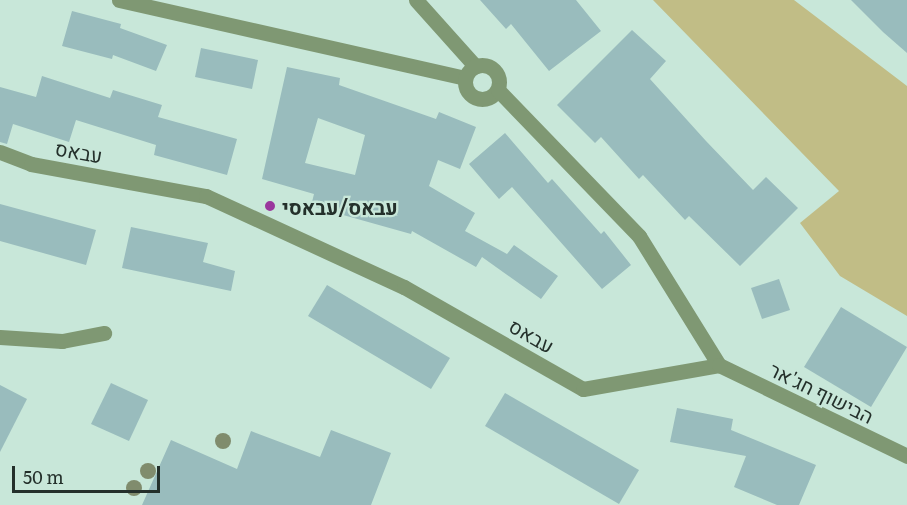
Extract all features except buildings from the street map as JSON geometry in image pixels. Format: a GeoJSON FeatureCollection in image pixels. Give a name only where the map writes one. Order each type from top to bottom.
{"type":"FeatureCollection","features":[{"type":"Feature","properties":{"kind":"street"},"geometry":{"type":"LineString","coordinates":[[119,0],[465,78]]}},
{"type":"Feature","properties":{"kind":"street"},"geometry":{"type":"LineString","coordinates":[[416,0],[475,66],[493,68],[500,78],[498,90],[489,98],[476,98],[467,90],[465,78],[475,66]]}},
{"type":"Feature","properties":{"kind":"street"},"geometry":{"type":"LineString","coordinates":[[498,90],[639,236],[719,365]]}},
{"type":"Feature","properties":{"kind":"street","name":"עבאס"},"geometry":{"type":"LineString","coordinates":[[0,152],[32,164],[206,195],[404,286],[583,389],[719,365]]}},
{"type":"Feature","properties":{"kind":"street"},"geometry":{"type":"LineString","coordinates":[[0,337],[62,341],[104,333]]}},
{"type":"Feature","properties":{"kind":"street","name":"הבישוף חג'אר"},"geometry":{"type":"LineString","coordinates":[[719,365],[907,456]]}},
{"type":"Feature","properties":{"kind":"shaded area"},"geometry":{"type":"Polygon","coordinates":[[[653,0],[794,0],[907,86],[907,316],[840,276],[800,223],[839,191],[653,0]]]}},
{"type":"Feature","properties":{"kind":"place","name":"עבאס/עבאסי"},"geometry":{"type":"Point","coordinates":[270,206]}}]}
